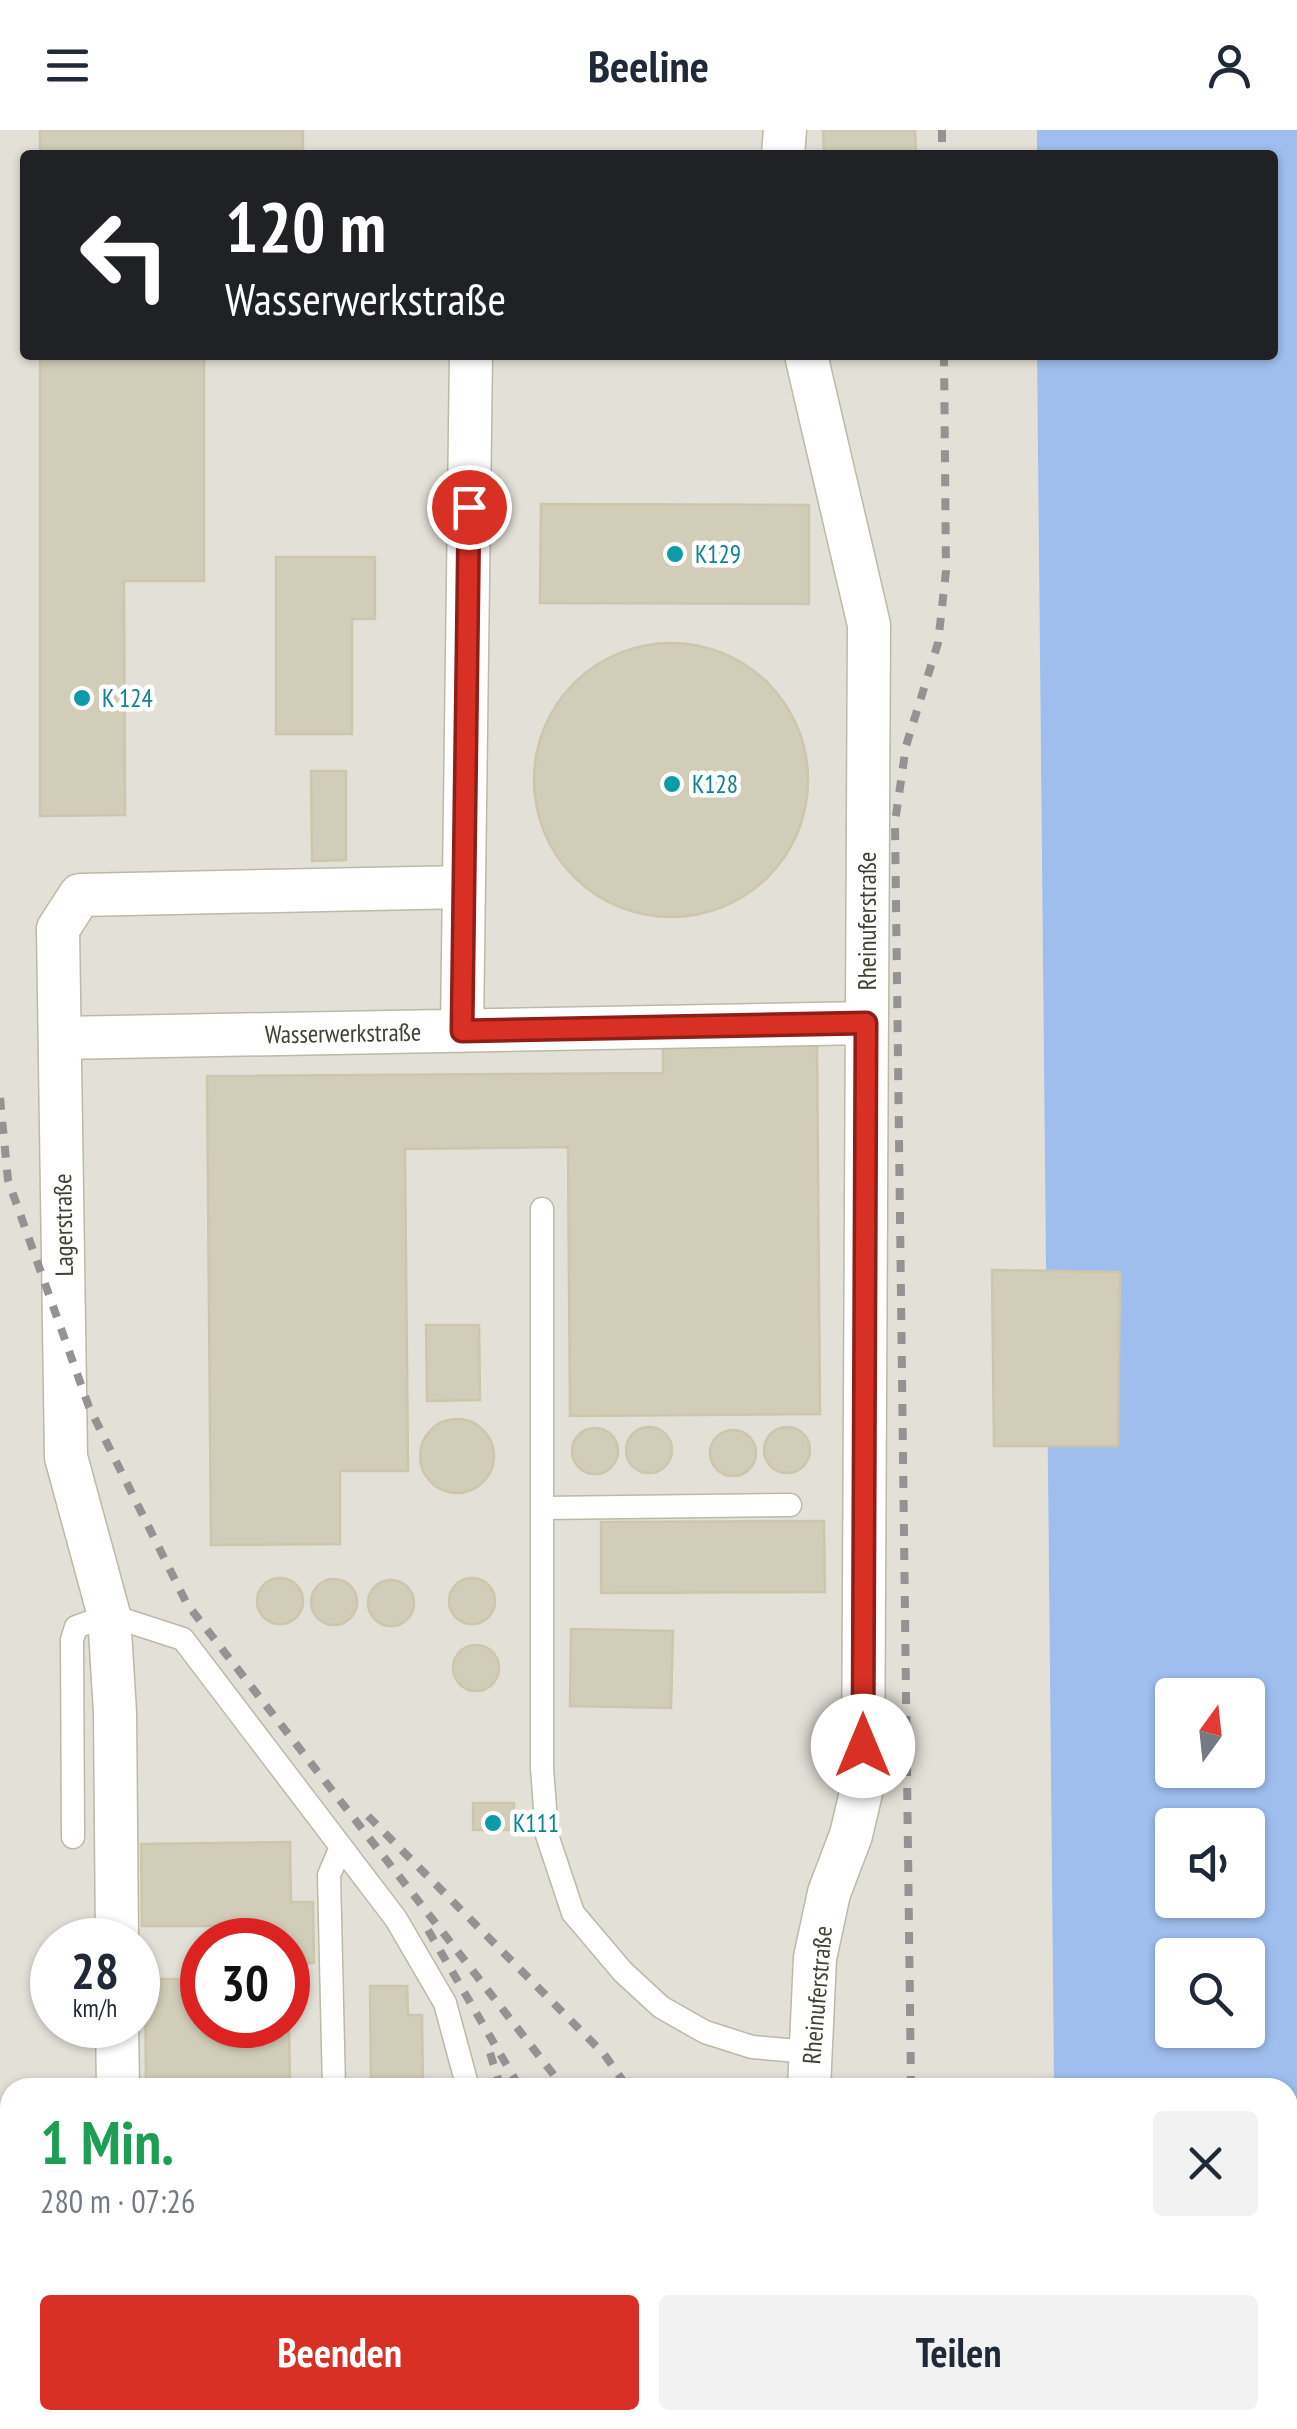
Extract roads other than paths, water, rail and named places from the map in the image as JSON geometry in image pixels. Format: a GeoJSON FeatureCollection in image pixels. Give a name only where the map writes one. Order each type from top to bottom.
{"type":"FeatureCollection","features":[{"type":"Feature","properties":{"kind":"street"},"geometry":{"type":"LineString","coordinates":[[462,1031],[471,360]]}},
{"type":"Feature","properties":{"kind":"street","name":"Rheinuferstraße"},"geometry":{"type":"LineString","coordinates":[[807,360],[870,625],[863,1784],[851,1835],[829,1893],[815,1958],[809,2070]]}},
{"type":"Feature","properties":{"kind":"street","name":"Lagerstraße"},"geometry":{"type":"LineString","coordinates":[[117,1918],[114,1712],[108,1614],[66,1457],[58,929],[80,895],[464,887]]}},
{"type":"Feature","properties":{"kind":"street","name":"Wasserwerkstraße"},"geometry":{"type":"LineString","coordinates":[[60,1038],[866,1023]]}},
{"type":"Feature","properties":{"kind":"street"},"geometry":{"type":"LineString","coordinates":[[118,2048],[118,2078]]}},
{"type":"Feature","properties":{"kind":"lane"},"geometry":{"type":"LineString","coordinates":[[542,1209],[542,1768],[547,1835],[573,1913],[623,1972],[662,2007],[705,2032],[809,2070]]}},
{"type":"Feature","properties":{"kind":"lane"},"geometry":{"type":"LineString","coordinates":[[544,1508],[790,1505]]}},
{"type":"Feature","properties":{"kind":"lane"},"geometry":{"type":"LineString","coordinates":[[72,1837],[72,1640],[76,1627],[108,1614],[183,1639],[396,1919],[445,2004],[465,2078]]}},
{"type":"Feature","properties":{"kind":"lane"},"geometry":{"type":"LineString","coordinates":[[334,2078],[329,1875],[341,1848]]}},
{"type":"Feature","properties":{"kind":"water"},"geometry":{"type":"Polygon","coordinates":[[[1037,130],[1297,130],[1297,2078],[1054,2078],[1037,360],[1278,360],[1278,150],[1037,150],[1037,130]]]}},
{"type":"Feature","properties":{"kind":"railway"},"geometry":{"type":"LineString","coordinates":[[942,130],[942,150]]}},
{"type":"Feature","properties":{"kind":"railway"},"geometry":{"type":"LineString","coordinates":[[911,2078],[895,822],[906,746],[938,643],[946,571],[944,360]]}},
{"type":"Feature","properties":{"kind":"railway"},"geometry":{"type":"LineString","coordinates":[[0,1098],[8,1180],[89,1407],[187,1604],[556,2078]]}},
{"type":"Feature","properties":{"kind":"railway"},"geometry":{"type":"LineString","coordinates":[[368,1816],[604,2054],[621,2078]]}},
{"type":"Feature","properties":{"kind":"railway"},"geometry":{"type":"LineString","coordinates":[[428,1930],[514,2078]]}},
{"type":"Feature","properties":{"kind":"railway"},"geometry":{"type":"LineString","coordinates":[[490,2053],[498,2078]]}},
{"type":"Feature","properties":{"kind":"place","name":"K129"},"geometry":{"type":"Point","coordinates":[675,554]}},
{"type":"Feature","properties":{"kind":"place","name":"K 124"},"geometry":{"type":"Point","coordinates":[82,698]}},
{"type":"Feature","properties":{"kind":"place","name":"K128"},"geometry":{"type":"Point","coordinates":[672,784]}},
{"type":"Feature","properties":{"kind":"place","name":"K111"},"geometry":{"type":"Point","coordinates":[493,1823]}}]}
